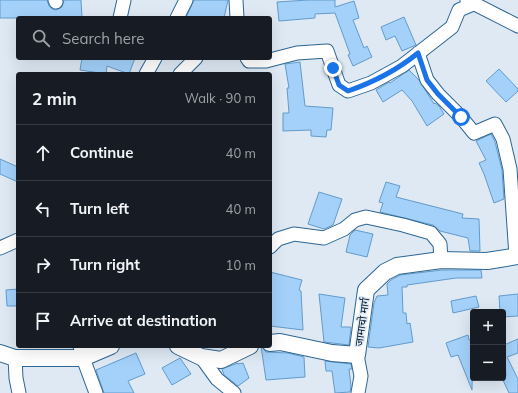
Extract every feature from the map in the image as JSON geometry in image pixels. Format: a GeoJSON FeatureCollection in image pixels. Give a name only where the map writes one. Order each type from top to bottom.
{"type":"FeatureCollection","features":[{"type":"Feature","properties":{"kind":"street"},"geometry":{"type":"LineString","coordinates":[[120,16],[124,0]]}},
{"type":"Feature","properties":{"kind":"street"},"geometry":{"type":"LineString","coordinates":[[178,16],[186,0]]}},
{"type":"Feature","properties":{"kind":"street"},"geometry":{"type":"LineString","coordinates":[[236,0],[237,16]]}},
{"type":"Feature","properties":{"kind":"street"},"geometry":{"type":"LineString","coordinates":[[272,59],[297,53],[327,51],[339,85],[348,91],[381,78],[402,66],[452,27],[458,10],[470,2],[518,26]]}},
{"type":"Feature","properties":{"kind":"street"},"geometry":{"type":"LineString","coordinates":[[418,53],[427,80],[474,134],[495,124],[503,139],[510,169],[517,256]]}},
{"type":"Feature","properties":{"kind":"street"},"geometry":{"type":"LineString","coordinates":[[147,72],[154,60]]}},
{"type":"Feature","properties":{"kind":"street"},"geometry":{"type":"LineString","coordinates":[[182,72],[194,60]]}},
{"type":"Feature","properties":{"kind":"street"},"geometry":{"type":"LineString","coordinates":[[248,60],[270,60]]}},
{"type":"Feature","properties":{"kind":"street"},"geometry":{"type":"LineString","coordinates":[[272,245],[278,239],[294,234],[324,238],[344,229],[356,220],[366,217],[431,233],[440,244],[441,260]]}},
{"type":"Feature","properties":{"kind":"street"},"geometry":{"type":"LineString","coordinates":[[0,248],[16,241]]}},
{"type":"Feature","properties":{"kind":"street","name":"जामाचो मार्ग"},"geometry":{"type":"LineString","coordinates":[[272,343],[280,342],[332,353],[357,355],[366,290],[385,272],[397,266],[441,260],[487,261],[517,256]]}},
{"type":"Feature","properties":{"kind":"street"},"geometry":{"type":"LineString","coordinates":[[0,352],[16,358],[82,352],[101,348]]}},
{"type":"Feature","properties":{"kind":"street"},"geometry":{"type":"LineString","coordinates":[[182,348],[201,357],[221,360],[246,348]]}},
{"type":"Feature","properties":{"kind":"street"},"geometry":{"type":"LineString","coordinates":[[82,352],[96,393]]}},
{"type":"Feature","properties":{"kind":"street"},"geometry":{"type":"LineString","coordinates":[[357,355],[361,376],[358,393]]}},
{"type":"Feature","properties":{"kind":"street"},"geometry":{"type":"LineString","coordinates":[[201,357],[217,379],[234,393]]}},
{"type":"Feature","properties":{"kind":"street"},"geometry":{"type":"LineString","coordinates":[[16,358],[16,378],[19,393]]}},
{"type":"Feature","properties":{"kind":"building"},"geometry":{"type":"Polygon","coordinates":[[[0,0],[47,0],[49,6],[56,10],[62,7],[64,0],[81,0],[82,16],[16,16],[16,18],[0,18],[0,0]]]}},
{"type":"Feature","properties":{"kind":"building"},"geometry":{"type":"Polygon","coordinates":[[[194,0],[228,0],[224,16],[187,16],[194,0]]]}},
{"type":"Feature","properties":{"kind":"building"},"geometry":{"type":"Polygon","coordinates":[[[335,0],[335,7],[354,1],[359,18],[353,20],[364,48],[367,46],[372,57],[353,66],[335,13],[315,14],[315,18],[279,21],[277,2],[335,0]]]}},
{"type":"Feature","properties":{"kind":"building"},"geometry":{"type":"Polygon","coordinates":[[[404,17],[416,45],[402,51],[395,36],[386,40],[381,27],[404,17]]]}},
{"type":"Feature","properties":{"kind":"building"},"geometry":{"type":"Polygon","coordinates":[[[82,60],[134,60],[130,72],[124,72],[107,66],[106,72],[80,70],[82,60]]]}},
{"type":"Feature","properties":{"kind":"building"},"geometry":{"type":"Polygon","coordinates":[[[300,62],[305,106],[333,108],[331,130],[327,130],[326,137],[311,136],[311,130],[283,131],[283,113],[289,113],[287,88],[289,88],[285,64],[300,62]]]}},
{"type":"Feature","properties":{"kind":"building"},"geometry":{"type":"Polygon","coordinates":[[[499,69],[518,89],[518,91],[506,102],[486,81],[499,69]]]}},
{"type":"Feature","properties":{"kind":"building"},"geometry":{"type":"Polygon","coordinates":[[[409,70],[419,80],[434,104],[435,103],[439,106],[444,114],[427,126],[412,101],[402,90],[383,102],[376,90],[389,82],[390,83],[409,70]]]}},
{"type":"Feature","properties":{"kind":"building"},"geometry":{"type":"Polygon","coordinates":[[[491,134],[495,142],[502,170],[504,199],[494,203],[479,163],[486,160],[476,141],[491,134]]]}},
{"type":"Feature","properties":{"kind":"building"},"geometry":{"type":"Polygon","coordinates":[[[0,159],[16,166],[16,181],[0,174],[0,159]]]}},
{"type":"Feature","properties":{"kind":"building"},"geometry":{"type":"Polygon","coordinates":[[[386,182],[400,186],[396,197],[463,214],[462,218],[479,219],[480,251],[470,251],[468,238],[440,231],[433,225],[380,212],[383,203],[379,202],[386,182]]]}},
{"type":"Feature","properties":{"kind":"building"},"geometry":{"type":"Polygon","coordinates":[[[319,192],[342,199],[333,225],[324,229],[308,224],[319,192]]]}},
{"type":"Feature","properties":{"kind":"building"},"geometry":{"type":"Polygon","coordinates":[[[355,230],[373,234],[367,257],[346,252],[350,235],[355,230]]]}},
{"type":"Feature","properties":{"kind":"building"},"geometry":{"type":"Polygon","coordinates":[[[442,270],[481,270],[482,278],[456,278],[402,287],[403,313],[406,313],[407,324],[410,323],[413,342],[379,348],[368,347],[374,303],[377,296],[388,295],[387,284],[400,275],[442,270]]]}},
{"type":"Feature","properties":{"kind":"building"},"geometry":{"type":"Polygon","coordinates":[[[272,272],[302,280],[299,290],[301,291],[303,330],[272,326],[272,272]]]}},
{"type":"Feature","properties":{"kind":"building"},"geometry":{"type":"Polygon","coordinates":[[[16,289],[16,306],[7,306],[6,290],[16,289]]]}},
{"type":"Feature","properties":{"kind":"building"},"geometry":{"type":"Polygon","coordinates":[[[319,294],[345,298],[341,327],[351,327],[349,345],[324,342],[319,294]]]}},
{"type":"Feature","properties":{"kind":"building"},"geometry":{"type":"Polygon","coordinates":[[[518,294],[518,316],[506,317],[506,309],[500,309],[499,296],[518,294]]]}},
{"type":"Feature","properties":{"kind":"building"},"geometry":{"type":"Polygon","coordinates":[[[476,296],[479,307],[453,313],[451,301],[476,296]]]}},
{"type":"Feature","properties":{"kind":"building"},"geometry":{"type":"Polygon","coordinates":[[[468,335],[470,340],[470,381],[472,381],[472,390],[458,355],[451,357],[446,343],[468,335]]]}},
{"type":"Feature","properties":{"kind":"building"},"geometry":{"type":"Polygon","coordinates":[[[518,339],[518,353],[507,357],[518,379],[518,393],[509,393],[503,381],[506,381],[506,344],[518,339]]]}},
{"type":"Feature","properties":{"kind":"building"},"geometry":{"type":"Polygon","coordinates":[[[261,348],[266,352],[288,353],[304,357],[305,377],[266,380],[261,348]]]}},
{"type":"Feature","properties":{"kind":"building"},"geometry":{"type":"Polygon","coordinates":[[[136,353],[145,374],[128,381],[134,393],[104,393],[96,370],[136,353]]]}},
{"type":"Feature","properties":{"kind":"building"},"geometry":{"type":"Polygon","coordinates":[[[180,358],[191,374],[172,385],[162,368],[180,358]]]}},
{"type":"Feature","properties":{"kind":"building"},"geometry":{"type":"Polygon","coordinates":[[[325,361],[351,364],[352,369],[349,369],[351,386],[350,392],[335,393],[332,371],[326,371],[325,361]]]}},
{"type":"Feature","properties":{"kind":"building"},"geometry":{"type":"Polygon","coordinates":[[[238,363],[243,363],[249,378],[238,386],[224,375],[222,369],[238,363]]]}},
{"type":"Feature","properties":{"kind":"route"},"geometry":{"type":"LineString","coordinates":[[333,68],[339,85],[348,91],[381,78],[402,66],[418,53],[427,80],[438,94],[461,117]]}}]}
